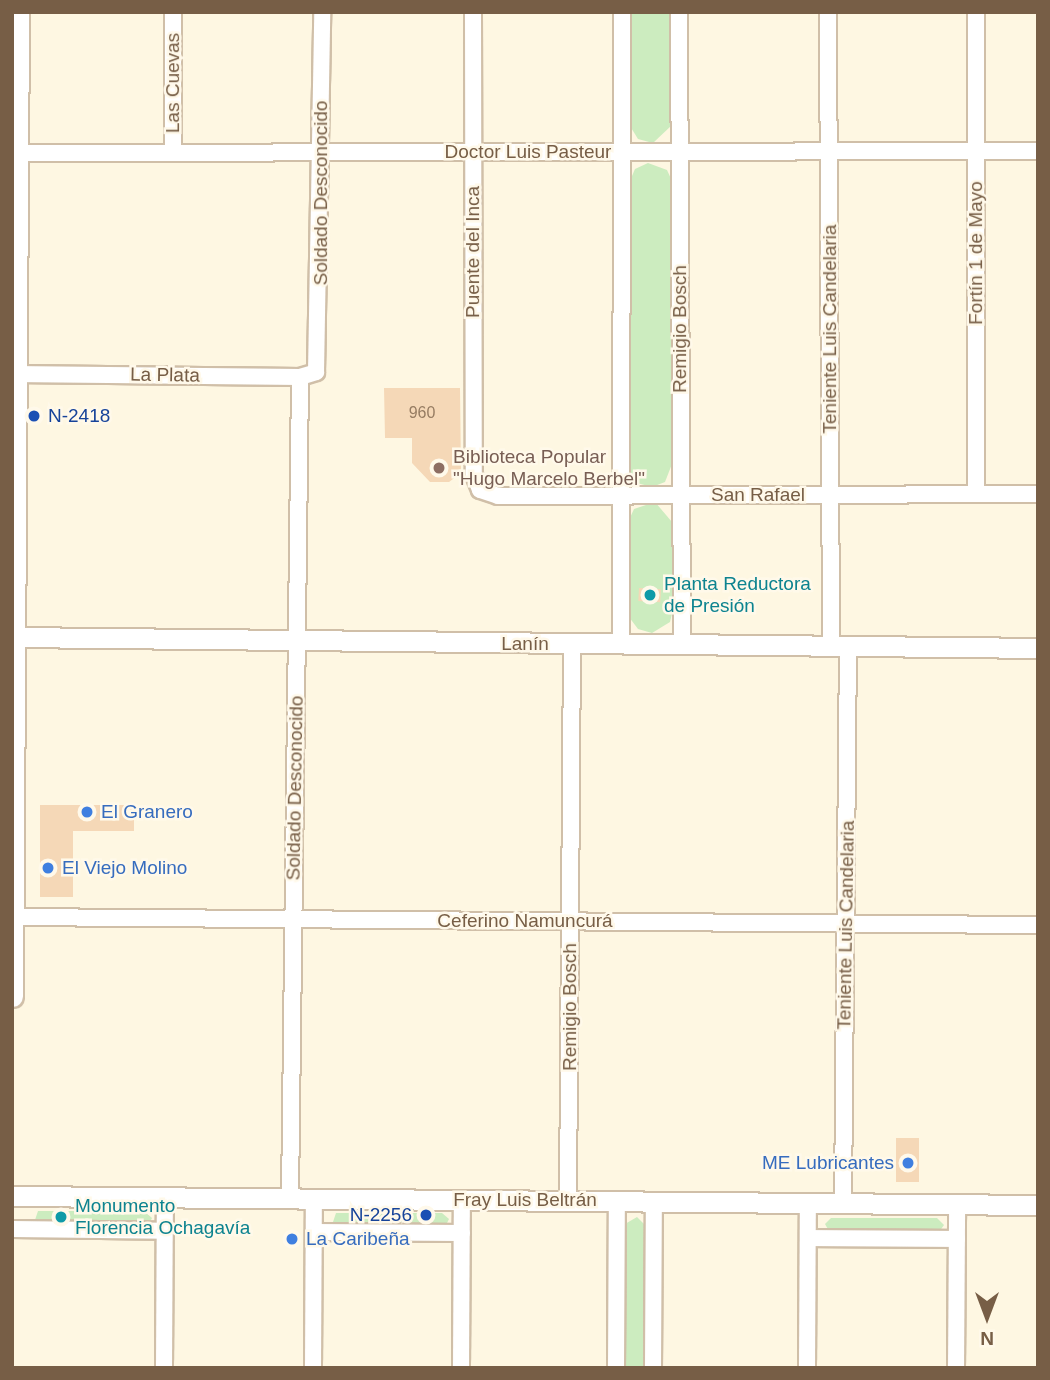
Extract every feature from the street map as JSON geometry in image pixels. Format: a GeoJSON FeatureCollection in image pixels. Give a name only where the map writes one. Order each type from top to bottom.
{"type":"FeatureCollection","features":[{"type":"Feature","properties":{"kind":"main road"},"geometry":{"type":"LineString","coordinates":[[12,996],[17,153],[15,92],[18,12]]}},
{"type":"Feature","properties":{"kind":"street","name":"Las Cuevas"},"geometry":{"type":"LineString","coordinates":[[173,12],[173,153]]}},
{"type":"Feature","properties":{"kind":"street","name":"Soldado Desconocido"},"geometry":{"type":"LineString","coordinates":[[290,1198],[297,643],[308,374],[321,153],[322,12]]}},
{"type":"Feature","properties":{"kind":"street","name":"Puente del Inca"},"geometry":{"type":"LineString","coordinates":[[473,12],[474,475],[480,490]]}},
{"type":"Feature","properties":{"kind":"street"},"geometry":{"type":"LineString","coordinates":[[621,645],[622,12]]}},
{"type":"Feature","properties":{"kind":"street","name":"Remigio Bosch"},"geometry":{"type":"LineString","coordinates":[[679,12],[682,645]]}},
{"type":"Feature","properties":{"kind":"street","name":"Teniente Luis Candelaria"},"geometry":{"type":"LineString","coordinates":[[828,12],[830,495],[839,646],[846,923],[843,1203]]}},
{"type":"Feature","properties":{"kind":"street","name":"Fortín 1 de Mayo"},"geometry":{"type":"LineString","coordinates":[[976,12],[976,495]]}},
{"type":"Feature","properties":{"kind":"street","name":"Doctor Luis Pasteur"},"geometry":{"type":"LineString","coordinates":[[17,153],[1038,152]]}},
{"type":"Feature","properties":{"kind":"street","name":"La Plata"},"geometry":{"type":"LineString","coordinates":[[15,374],[308,374]]}},
{"type":"Feature","properties":{"kind":"street","name":"San Rafael"},"geometry":{"type":"LineString","coordinates":[[480,490],[498,496],[1038,494]]}},
{"type":"Feature","properties":{"kind":"street","name":"Lanín"},"geometry":{"type":"LineString","coordinates":[[14,637],[297,643],[1038,648]]}},
{"type":"Feature","properties":{"kind":"street","name":"Remigio Bosch"},"geometry":{"type":"LineString","coordinates":[[568,1200],[572,645]]}},
{"type":"Feature","properties":{"kind":"street","name":"Ceferino Namuncurá"},"geometry":{"type":"LineString","coordinates":[[13,917],[1038,925]]}},
{"type":"Feature","properties":{"kind":"street","name":"Fray Luis Beltrán"},"geometry":{"type":"LineString","coordinates":[[12,1196],[1038,1205]]}},
{"type":"Feature","properties":{"kind":"street"},"geometry":{"type":"LineString","coordinates":[[164,1368],[165,1197]]}},
{"type":"Feature","properties":{"kind":"street"},"geometry":{"type":"LineString","coordinates":[[313,1368],[314,1198]]}},
{"type":"Feature","properties":{"kind":"street"},"geometry":{"type":"LineString","coordinates":[[461,1368],[462,1200]]}},
{"type":"Feature","properties":{"kind":"street"},"geometry":{"type":"LineString","coordinates":[[616,1368],[617,1201]]}},
{"type":"Feature","properties":{"kind":"street"},"geometry":{"type":"LineString","coordinates":[[653,1368],[654,1202]]}},
{"type":"Feature","properties":{"kind":"street"},"geometry":{"type":"LineString","coordinates":[[807,1368],[808,1203]]}},
{"type":"Feature","properties":{"kind":"street"},"geometry":{"type":"LineString","coordinates":[[956,1368],[957,1205]]}},
{"type":"Feature","properties":{"kind":"street"},"geometry":{"type":"LineString","coordinates":[[12,1230],[165,1231]]}},
{"type":"Feature","properties":{"kind":"street","name":"Fray Luis Beltrán"},"geometry":{"type":"LineString","coordinates":[[314,1232],[462,1233]]}},
{"type":"Feature","properties":{"kind":"street"},"geometry":{"type":"LineString","coordinates":[[808,1238],[957,1239]]}},
{"type":"Feature","properties":{"kind":"green space"},"geometry":{"type":"Polygon","coordinates":[[[628,12],[672,12],[672,125],[653,143],[638,139],[630,126],[628,12]]]}},
{"type":"Feature","properties":{"kind":"green space"},"geometry":{"type":"Polygon","coordinates":[[[648,163],[667,170],[673,183],[672,464],[665,482],[652,487],[637,483],[629,471],[629,183],[635,169],[648,163]]]}},
{"type":"Feature","properties":{"kind":"green space"},"geometry":{"type":"Polygon","coordinates":[[[655,502],[672,522],[673,609],[670,622],[652,633],[638,629],[629,617],[628,522],[634,509],[655,502]]]}},
{"type":"Feature","properties":{"kind":"green space"},"geometry":{"type":"Polygon","coordinates":[[[38,1211],[144,1211],[152,1218],[149,1224],[34,1223],[38,1211]]]}},
{"type":"Feature","properties":{"kind":"green space"},"geometry":{"type":"Polygon","coordinates":[[[336,1213],[442,1213],[449,1219],[446,1225],[332,1225],[336,1213]]]}},
{"type":"Feature","properties":{"kind":"green space"},"geometry":{"type":"Polygon","coordinates":[[[637,1217],[647,1227],[646,1368],[622,1368],[625,1224],[637,1217]]]}},
{"type":"Feature","properties":{"kind":"green space"},"geometry":{"type":"Polygon","coordinates":[[[831,1218],[937,1218],[944,1225],[939,1232],[829,1231],[825,1224],[831,1218]]]}},
{"type":"Feature","properties":{"kind":"building"},"geometry":{"type":"Polygon","coordinates":[[[384,388],[460,388],[461,473],[449,482],[430,482],[412,463],[412,438],[385,438],[384,388]]]}},
{"type":"Feature","properties":{"kind":"building","name":"Planta Reductora de Presión"},"geometry":{"type":"Polygon","coordinates":[[[639,588],[661,589],[660,602],[638,601],[639,588]]]}},
{"type":"Feature","properties":{"kind":"building"},"geometry":{"type":"Polygon","coordinates":[[[40,805],[134,805],[134,831],[73,831],[73,897],[40,897],[40,805]]]}},
{"type":"Feature","properties":{"kind":"building","name":"ME Lubricantes"},"geometry":{"type":"Polygon","coordinates":[[[896,1138],[919,1138],[919,1182],[896,1182],[896,1138]]]}},
{"type":"Feature","properties":{"kind":"place","name":"N-2418"},"geometry":{"type":"Point","coordinates":[34,416]}},
{"type":"Feature","properties":{"kind":"place","name":"Biblioteca Popular \"Hugo Marcelo Berbel\""},"geometry":{"type":"Point","coordinates":[439,468]}},
{"type":"Feature","properties":{"kind":"place","name":"Planta Reductora de Presión"},"geometry":{"type":"Point","coordinates":[650,595]}},
{"type":"Feature","properties":{"kind":"place","name":"El Granero"},"geometry":{"type":"Point","coordinates":[87,812]}},
{"type":"Feature","properties":{"kind":"place","name":"El Viejo Molino"},"geometry":{"type":"Point","coordinates":[48,868]}},
{"type":"Feature","properties":{"kind":"place","name":"ME Lubricantes"},"geometry":{"type":"Point","coordinates":[908,1163]}},
{"type":"Feature","properties":{"kind":"place","name":"N-2256"},"geometry":{"type":"Point","coordinates":[426,1215]}},
{"type":"Feature","properties":{"kind":"place","name":"Monumento Florencia Ochagavía"},"geometry":{"type":"Point","coordinates":[61,1217]}},
{"type":"Feature","properties":{"kind":"place","name":"La Caribeña"},"geometry":{"type":"Point","coordinates":[292,1239]}}]}
